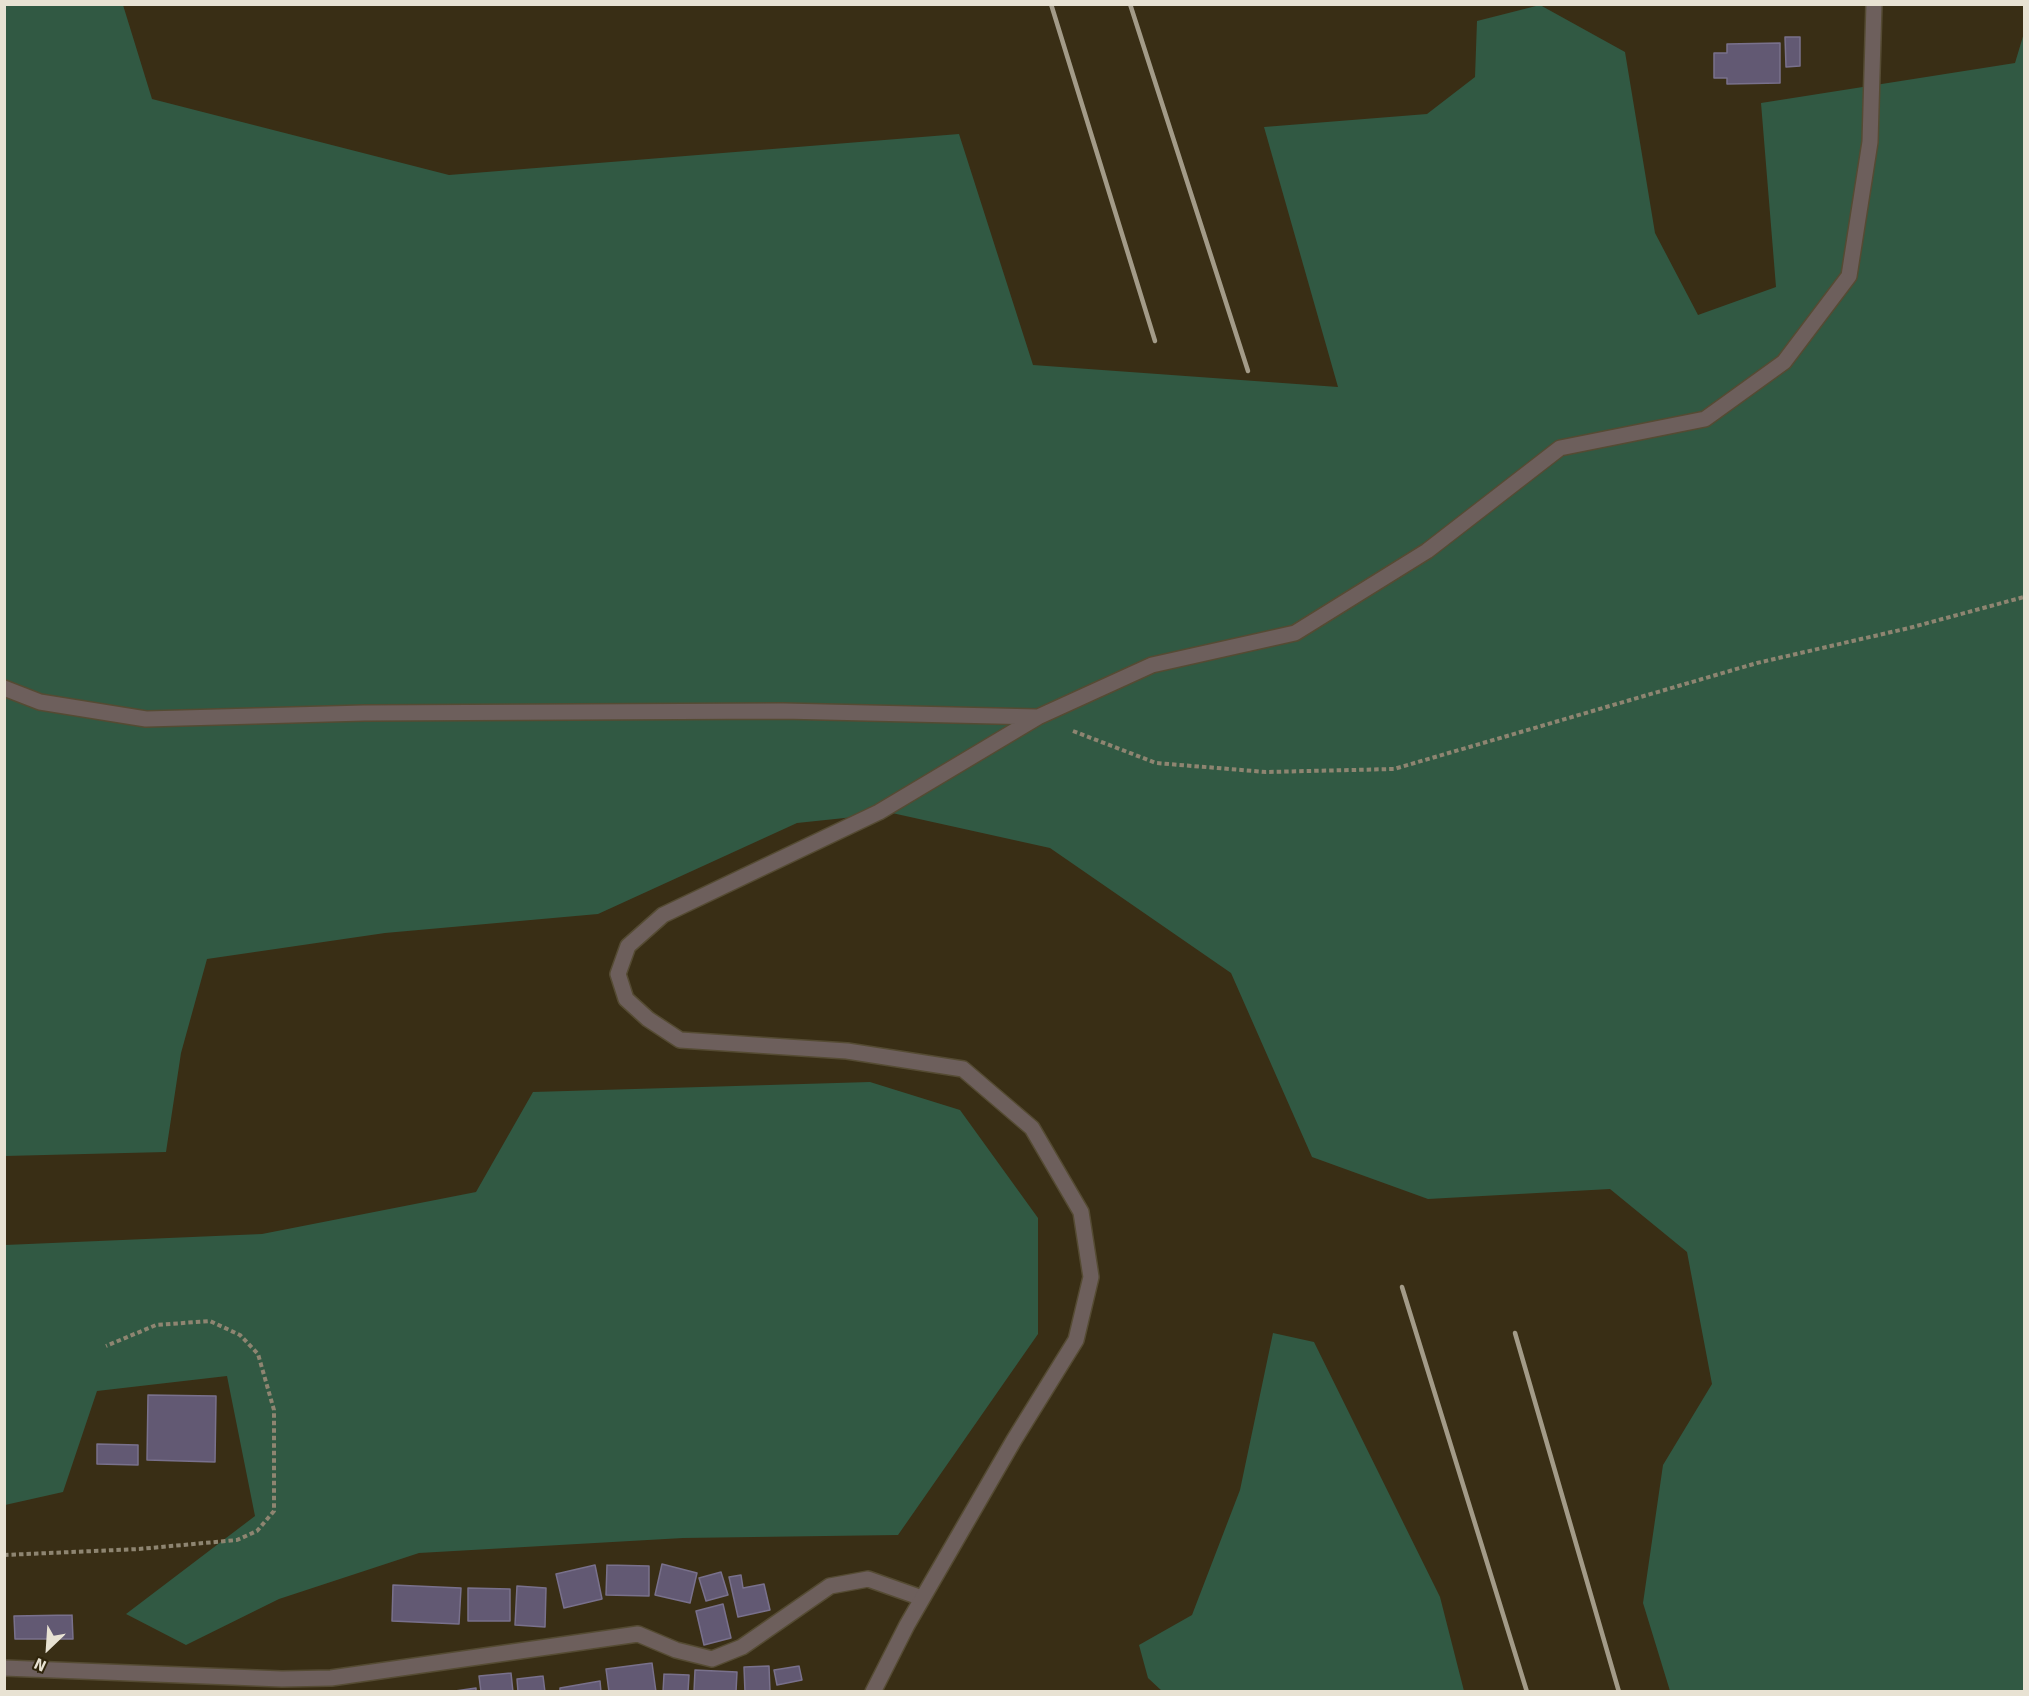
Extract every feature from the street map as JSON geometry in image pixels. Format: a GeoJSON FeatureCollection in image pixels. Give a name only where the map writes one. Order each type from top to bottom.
{"type":"FeatureCollection","features":[{"type":"Feature","properties":{"kind":"street"},"geometry":{"type":"LineString","coordinates":[[873,1692],[922,1598],[1014,1440],[1076,1340],[1091,1277],[1081,1212],[1032,1128],[963,1069],[847,1051],[680,1040],[648,1019],[626,999],[618,974],[628,946],[663,915],[879,812],[1038,717],[1152,665],[1295,633],[1427,551],[1560,448],[1705,419],[1784,363],[1849,276],[1870,142],[1874,4]]}},
{"type":"Feature","properties":{"kind":"street"},"geometry":{"type":"LineString","coordinates":[[4,688],[40,702],[146,719],[364,713],[783,711],[1038,717]]}},
{"type":"Feature","properties":{"kind":"street"},"geometry":{"type":"LineString","coordinates":[[4,1668],[282,1679],[331,1678],[638,1634],[676,1650],[712,1659],[742,1647],[830,1586],[868,1579],[922,1598]]}},
{"type":"Feature","properties":{"kind":"path"},"geometry":{"type":"LineString","coordinates":[[1038,717],[1156,763],[1266,772],[1394,769],[1756,663],[1909,628],[2025,597]]}},
{"type":"Feature","properties":{"kind":"path"},"geometry":{"type":"LineString","coordinates":[[4,1555],[139,1550],[237,1540],[256,1531],[274,1511],[274,1410],[258,1354],[240,1335],[210,1321],[156,1325],[106,1346]]}},
{"type":"Feature","properties":{"kind":"green space"},"geometry":{"type":"Polygon","coordinates":[[[4,5],[123,5],[152,99],[449,175],[959,134],[1033,365],[1338,387],[1264,127],[1427,114],[1475,77],[1477,21],[1540,5],[1625,52],[1655,233],[1698,315],[1776,287],[1761,103],[2015,63],[2024,33],[2024,1691],[1670,1691],[1643,1603],[1663,1465],[1712,1384],[1687,1252],[1610,1189],[1428,1199],[1312,1157],[1231,973],[1050,848],[892,813],[797,823],[598,914],[385,933],[207,959],[181,1053],[166,1152],[5,1156],[4,5]]]}},
{"type":"Feature","properties":{"kind":"green space"},"geometry":{"type":"Polygon","coordinates":[[[870,1082],[960,1110],[1038,1218],[1038,1334],[898,1535],[683,1538],[419,1553],[279,1599],[186,1645],[126,1614],[255,1516],[227,1376],[97,1391],[63,1492],[5,1505],[5,1245],[262,1234],[476,1192],[533,1092],[870,1082]]]}},
{"type":"Feature","properties":{"kind":"green space"},"geometry":{"type":"Polygon","coordinates":[[[1273,1333],[1314,1342],[1440,1597],[1464,1691],[1163,1692],[1148,1678],[1139,1645],[1192,1615],[1240,1490],[1273,1333]]]}},
{"type":"Feature","properties":{"kind":"building"},"geometry":{"type":"Polygon","coordinates":[[[1785,37],[1800,37],[1800,66],[1786,67],[1785,37]]]}},
{"type":"Feature","properties":{"kind":"building"},"geometry":{"type":"Polygon","coordinates":[[[1780,43],[1780,83],[1727,84],[1727,78],[1714,78],[1714,53],[1727,53],[1727,44],[1780,43]]]}},
{"type":"Feature","properties":{"kind":"building"},"geometry":{"type":"Polygon","coordinates":[[[148,1395],[216,1396],[215,1462],[147,1460],[148,1395]]]}},
{"type":"Feature","properties":{"kind":"building"},"geometry":{"type":"Polygon","coordinates":[[[97,1444],[138,1445],[138,1465],[97,1464],[97,1444]]]}},
{"type":"Feature","properties":{"kind":"building"},"geometry":{"type":"Polygon","coordinates":[[[662,1564],[697,1573],[690,1603],[655,1595],[662,1564]]]}},
{"type":"Feature","properties":{"kind":"building"},"geometry":{"type":"Polygon","coordinates":[[[595,1565],[602,1599],[564,1608],[556,1574],[595,1565]]]}},
{"type":"Feature","properties":{"kind":"building"},"geometry":{"type":"Polygon","coordinates":[[[607,1565],[649,1566],[649,1596],[606,1595],[607,1565]]]}},
{"type":"Feature","properties":{"kind":"building"},"geometry":{"type":"Polygon","coordinates":[[[721,1572],[728,1595],[706,1601],[699,1578],[721,1572]]]}},
{"type":"Feature","properties":{"kind":"building"},"geometry":{"type":"Polygon","coordinates":[[[741,1575],[743,1588],[764,1584],[770,1610],[738,1617],[729,1577],[741,1575]]]}},
{"type":"Feature","properties":{"kind":"building"},"geometry":{"type":"Polygon","coordinates":[[[393,1585],[461,1588],[459,1624],[392,1621],[393,1585]]]}},
{"type":"Feature","properties":{"kind":"building"},"geometry":{"type":"Polygon","coordinates":[[[517,1586],[546,1588],[545,1627],[515,1625],[517,1586]]]}},
{"type":"Feature","properties":{"kind":"building"},"geometry":{"type":"Polygon","coordinates":[[[468,1588],[510,1589],[510,1621],[468,1621],[468,1588]]]}},
{"type":"Feature","properties":{"kind":"building"},"geometry":{"type":"Polygon","coordinates":[[[723,1604],[731,1638],[704,1645],[696,1611],[723,1604]]]}},
{"type":"Feature","properties":{"kind":"building"},"geometry":{"type":"Polygon","coordinates":[[[72,1615],[73,1639],[15,1639],[14,1616],[72,1615]]]}},
{"type":"Feature","properties":{"kind":"building"},"geometry":{"type":"Polygon","coordinates":[[[652,1663],[656,1692],[609,1692],[606,1669],[652,1663]]]}},
{"type":"Feature","properties":{"kind":"building"},"geometry":{"type":"Polygon","coordinates":[[[769,1666],[770,1691],[745,1692],[744,1667],[769,1666]]]}},
{"type":"Feature","properties":{"kind":"building"},"geometry":{"type":"Polygon","coordinates":[[[799,1666],[802,1680],[777,1685],[774,1670],[799,1666]]]}},
{"type":"Feature","properties":{"kind":"building"},"geometry":{"type":"Polygon","coordinates":[[[695,1670],[737,1672],[736,1692],[694,1692],[695,1670]]]}},
{"type":"Feature","properties":{"kind":"building"},"geometry":{"type":"Polygon","coordinates":[[[511,1673],[513,1692],[481,1692],[479,1676],[511,1673]]]}},
{"type":"Feature","properties":{"kind":"building"},"geometry":{"type":"Polygon","coordinates":[[[664,1674],[689,1675],[688,1692],[663,1692],[664,1674]]]}},
{"type":"Feature","properties":{"kind":"building"},"geometry":{"type":"Polygon","coordinates":[[[543,1676],[545,1692],[518,1692],[517,1679],[543,1676]]]}},
{"type":"Feature","properties":{"kind":"building"},"geometry":{"type":"Polygon","coordinates":[[[600,1681],[601,1692],[560,1692],[560,1688],[600,1681]]]}},
{"type":"Feature","properties":{"kind":"building"},"geometry":{"type":"Polygon","coordinates":[[[476,1688],[476,1692],[455,1692],[455,1691],[476,1688]]]}},
{"type":"Feature","properties":{"kind":"railway"},"geometry":{"type":"LineString","coordinates":[[1051,4],[1155,341]]}},
{"type":"Feature","properties":{"kind":"railway"},"geometry":{"type":"LineString","coordinates":[[1130,4],[1248,371]]}},
{"type":"Feature","properties":{"kind":"railway"},"geometry":{"type":"LineString","coordinates":[[1402,1287],[1527,1692]]}},
{"type":"Feature","properties":{"kind":"railway"},"geometry":{"type":"LineString","coordinates":[[1515,1333],[1619,1692]]}}]}
